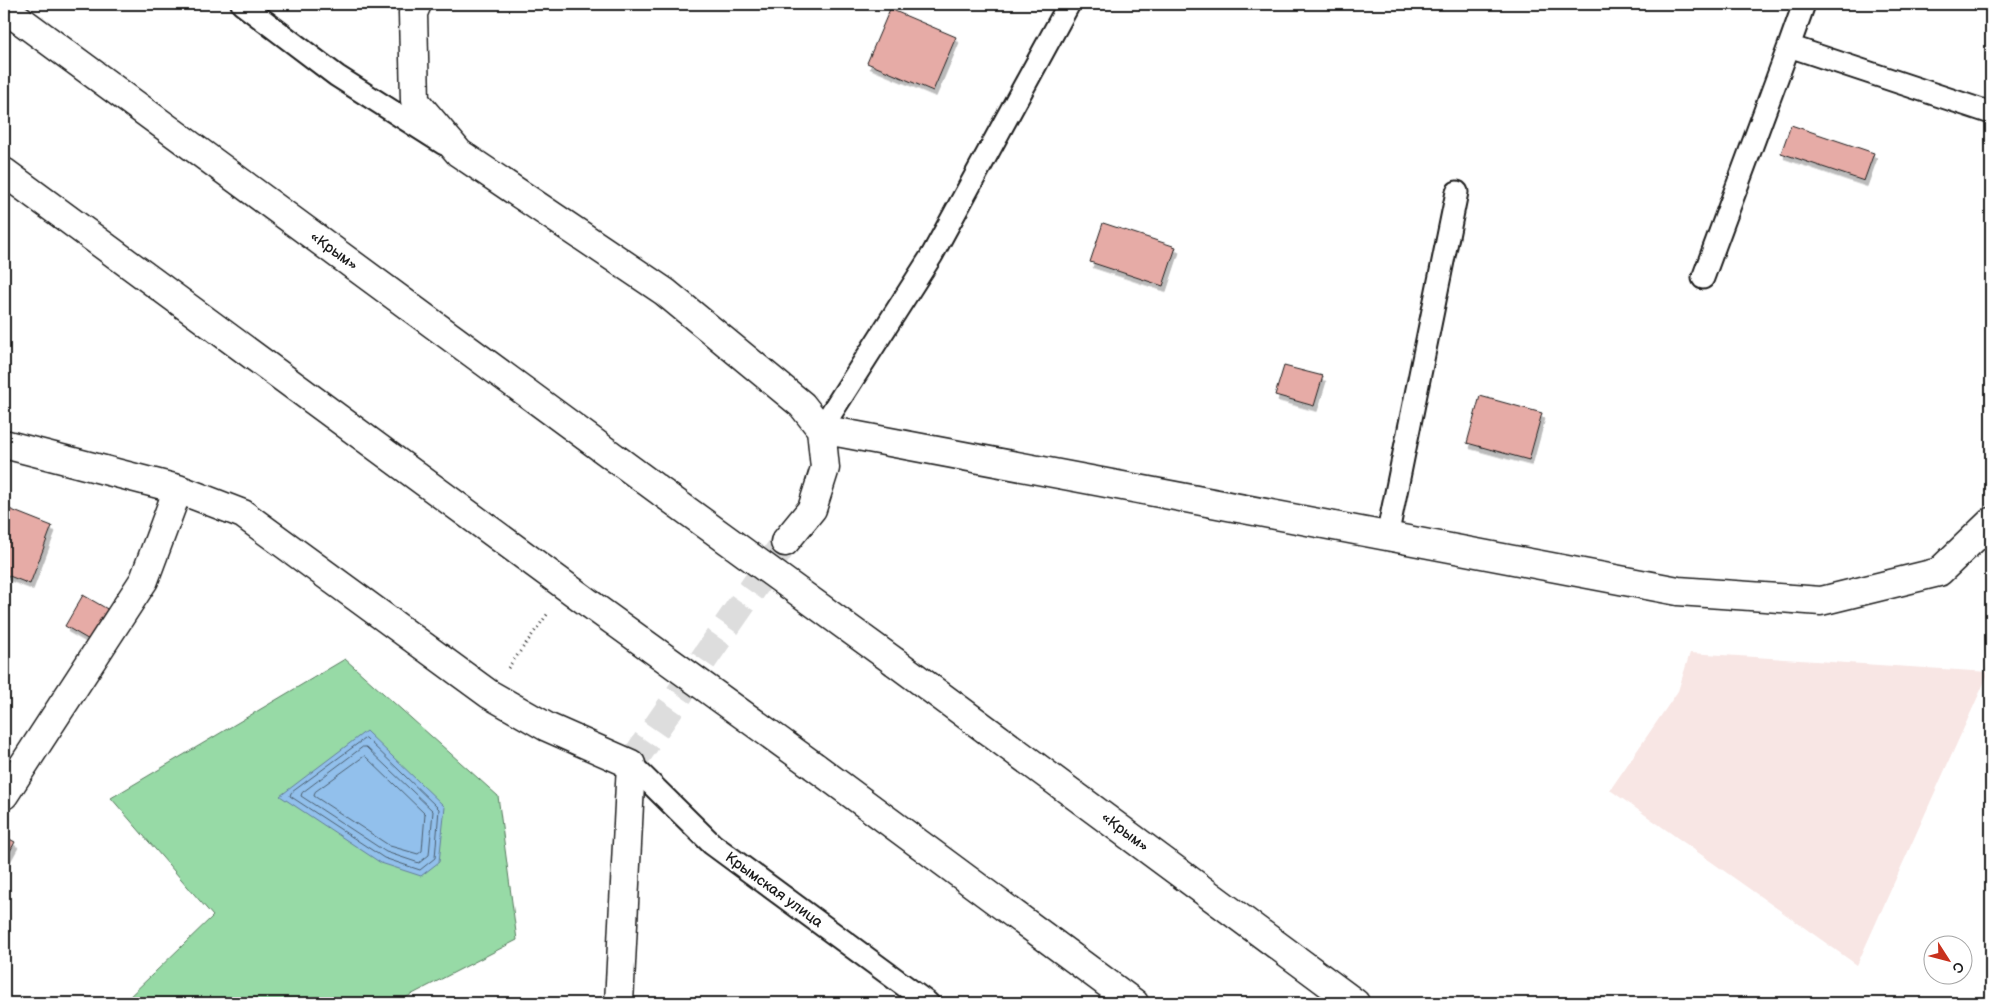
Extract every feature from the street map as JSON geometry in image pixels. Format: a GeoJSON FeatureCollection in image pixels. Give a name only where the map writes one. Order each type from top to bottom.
{"type":"FeatureCollection","features":[{"type":"Feature","properties":{"kind":"main road"},"geometry":{"type":"LineString","coordinates":[[417,4],[413,13],[415,101],[459,153],[665,292],[802,405],[821,429],[825,468],[812,509],[785,542]]}},
{"type":"Feature","properties":{"kind":"main road","name":"«Крым»"},"geometry":{"type":"LineString","coordinates":[[4,8],[1356,1003]]}},
{"type":"Feature","properties":{"kind":"main road"},"geometry":{"type":"LineString","coordinates":[[4,172],[1134,1003]]}},
{"type":"Feature","properties":{"kind":"main road"},"geometry":{"type":"LineString","coordinates":[[821,429],[1678,590],[1821,601],[1939,572],[1991,522]]}},
{"type":"Feature","properties":{"kind":"main road"},"geometry":{"type":"LineString","coordinates":[[4,444],[178,489],[244,514],[489,694],[546,727],[631,764],[619,1003]]}},
{"type":"Feature","properties":{"kind":"main road"},"geometry":{"type":"LineString","coordinates":[[4,794],[144,580],[178,489]]}},
{"type":"Feature","properties":{"kind":"lane"},"geometry":{"type":"LineString","coordinates":[[242,4],[337,76],[459,153]]}},
{"type":"Feature","properties":{"kind":"lane"},"geometry":{"type":"LineString","coordinates":[[821,429],[932,254],[1070,4]]}},
{"type":"Feature","properties":{"kind":"lane"},"geometry":{"type":"LineString","coordinates":[[1703,278],[1804,4]]}},
{"type":"Feature","properties":{"kind":"lane"},"geometry":{"type":"LineString","coordinates":[[1789,46],[1991,113]]}},
{"type":"Feature","properties":{"kind":"lane"},"geometry":{"type":"LineString","coordinates":[[1388,537],[1457,192]]}},
{"type":"Feature","properties":{"kind":"lane","name":"Крымская улица"},"geometry":{"type":"LineString","coordinates":[[631,764],[712,844],[928,1003]]}},
{"type":"Feature","properties":{"kind":"path"},"geometry":{"type":"LineString","coordinates":[[489,694],[567,587]]}},
{"type":"Feature","properties":{"kind":"shaded area"},"geometry":{"type":"Polygon","coordinates":[[[1690,653],[1989,672],[1857,965],[1610,790],[1678,691],[1690,653]]]}},
{"type":"Feature","properties":{"kind":"green space"},"geometry":{"type":"Polygon","coordinates":[[[345,659],[498,796],[517,940],[395,1003],[123,1003],[213,916],[111,798],[345,659]]]}},
{"type":"Feature","properties":{"kind":"water"},"geometry":{"type":"Polygon","coordinates":[[[366,731],[445,807],[439,862],[421,876],[381,863],[280,796],[366,731]]]}},
{"type":"Feature","properties":{"kind":"building"},"geometry":{"type":"Polygon","coordinates":[[[890,9],[956,37],[933,91],[867,63],[890,9]]]}},
{"type":"Feature","properties":{"kind":"building"},"geometry":{"type":"Polygon","coordinates":[[[1791,125],[1874,153],[1864,181],[1781,153],[1791,125]]]}},
{"type":"Feature","properties":{"kind":"building"},"geometry":{"type":"Polygon","coordinates":[[[1103,223],[1176,247],[1163,286],[1090,262],[1103,223]]]}},
{"type":"Feature","properties":{"kind":"building"},"geometry":{"type":"Polygon","coordinates":[[[1284,366],[1323,376],[1314,406],[1275,395],[1284,366]]]}},
{"type":"Feature","properties":{"kind":"building"},"geometry":{"type":"Polygon","coordinates":[[[1480,396],[1542,413],[1529,460],[1467,443],[1480,396]]]}},
{"type":"Feature","properties":{"kind":"building"},"geometry":{"type":"Polygon","coordinates":[[[4,507],[52,526],[30,584],[4,574],[4,507]]]}},
{"type":"Feature","properties":{"kind":"building"},"geometry":{"type":"Polygon","coordinates":[[[83,595],[123,618],[105,649],[65,626],[83,595]]]}},
{"type":"Feature","properties":{"kind":"building"},"geometry":{"type":"Polygon","coordinates":[[[4,836],[15,842],[4,862],[4,836]]]}},
{"type":"Feature","properties":{"kind":"tunnel"},"geometry":{"type":"LineString","coordinates":[[631,764],[785,542]]}}]}
